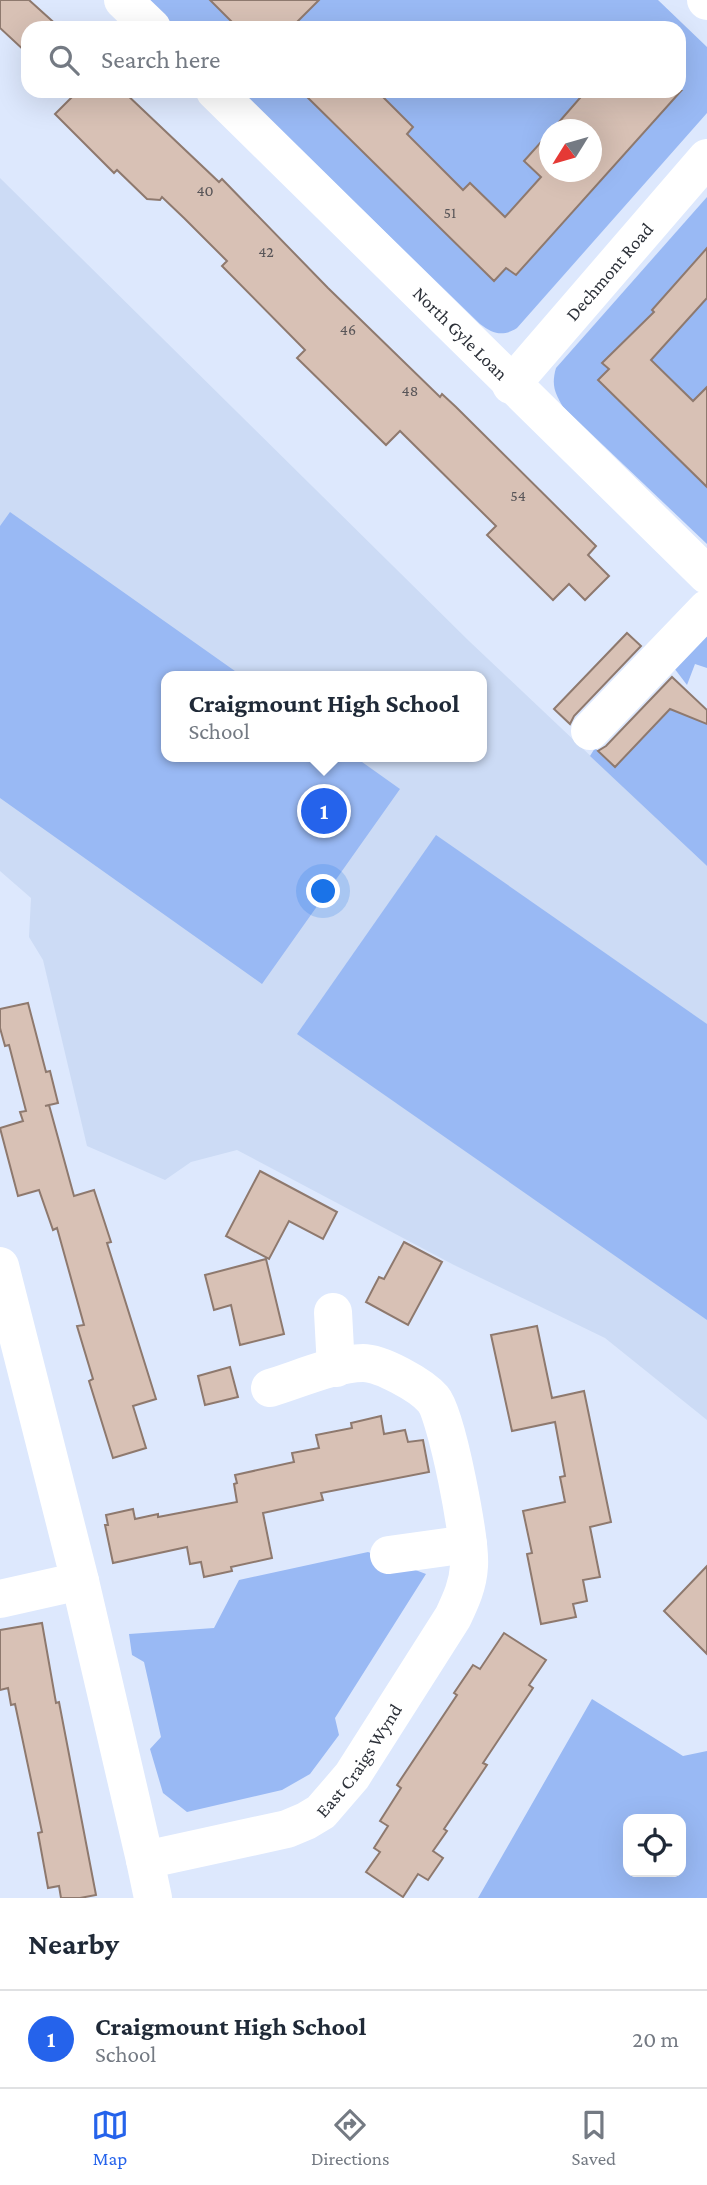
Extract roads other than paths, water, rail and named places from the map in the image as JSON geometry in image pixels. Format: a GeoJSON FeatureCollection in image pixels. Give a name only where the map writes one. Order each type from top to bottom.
{"type":"FeatureCollection","features":[{"type":"Feature","properties":{"kind":"street"},"geometry":{"type":"LineString","coordinates":[[123,0],[145,21]]}},
{"type":"Feature","properties":{"kind":"street","name":"North Gyle Loan"},"geometry":{"type":"LineString","coordinates":[[222,98],[707,575]]}},
{"type":"Feature","properties":{"kind":"street","name":"Dechmont Road"},"geometry":{"type":"LineString","coordinates":[[512,385],[707,158]]}},
{"type":"Feature","properties":{"kind":"street"},"geometry":{"type":"LineString","coordinates":[[590,731],[707,610]]}},
{"type":"Feature","properties":{"kind":"street"},"geometry":{"type":"LineString","coordinates":[[0,1266],[80,1581],[153,1898]]}},
{"type":"Feature","properties":{"kind":"street"},"geometry":{"type":"LineString","coordinates":[[333,1312],[336,1368]]}},
{"type":"Feature","properties":{"kind":"street","name":"East Craigs Wynd"},"geometry":{"type":"LineString","coordinates":[[145,1860],[287,1829],[321,1812],[352,1776],[453,1617],[466,1589],[468,1544],[447,1434],[434,1400],[404,1376],[364,1362],[270,1388]]}},
{"type":"Feature","properties":{"kind":"street"},"geometry":{"type":"LineString","coordinates":[[389,1555],[468,1544]]}},
{"type":"Feature","properties":{"kind":"street"},"geometry":{"type":"LineString","coordinates":[[0,1599],[80,1581]]}},
{"type":"Feature","properties":{"kind":"place","name":"Craigmount High School"},"geometry":{"type":"Point","coordinates":[324,811]}}]}
